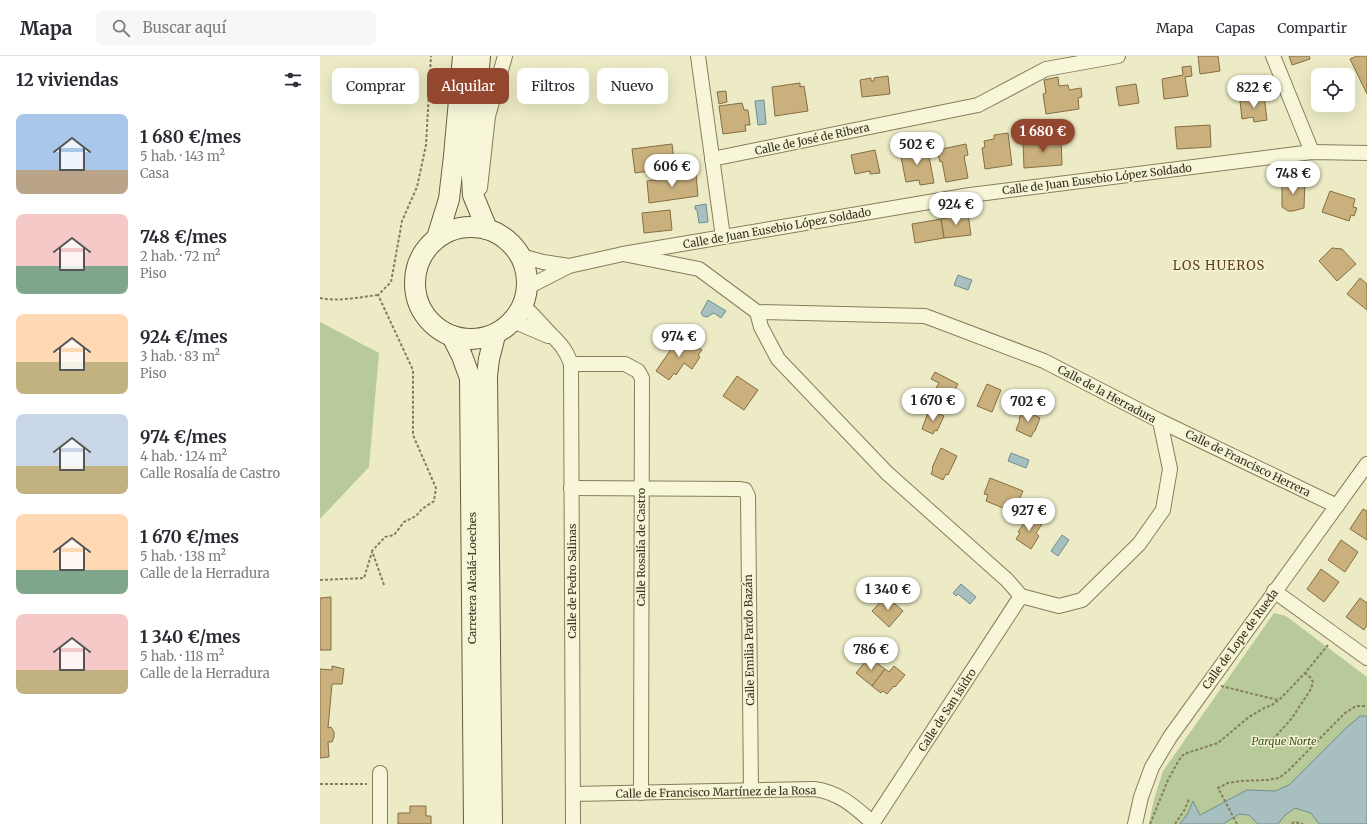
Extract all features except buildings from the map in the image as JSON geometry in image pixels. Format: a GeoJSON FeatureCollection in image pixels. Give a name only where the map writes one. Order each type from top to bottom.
{"type":"FeatureCollection","features":[{"type":"Feature","properties":{"kind":"main road"},"geometry":{"type":"LineString","coordinates":[[437,238],[449,198],[463,56]]}},
{"type":"Feature","properties":{"kind":"main road"},"geometry":{"type":"LineString","coordinates":[[480,56],[471,159],[473,195],[487,229]]}},
{"type":"Feature","properties":{"kind":"main road"},"geometry":{"type":"LineString","coordinates":[[474,227],[487,229],[499,234],[508,241],[521,256],[527,273],[528,286],[518,314],[495,335],[481,339],[466,340],[439,330],[428,319],[420,306],[416,292],[415,277],[419,262],[427,249],[437,238],[461,228],[474,227]]}},
{"type":"Feature","properties":{"kind":"main road","name":"Carretera Alcalá-Loeches"},"geometry":{"type":"LineString","coordinates":[[492,824],[487,376],[489,359],[495,335]]}},
{"type":"Feature","properties":{"kind":"main road","name":"Carretera Alcalá-Loeches"},"geometry":{"type":"LineString","coordinates":[[452,336],[462,356],[470,378],[474,824]]}},
{"type":"Feature","properties":{"kind":"street"},"geometry":{"type":"LineString","coordinates":[[478,208],[488,116],[505,56]]}},
{"type":"Feature","properties":{"kind":"street"},"geometry":{"type":"LineString","coordinates":[[698,56],[722,237]]}},
{"type":"Feature","properties":{"kind":"street","name":"Calle de José de Ribera"},"geometry":{"type":"LineString","coordinates":[[712,160],[978,105],[1046,69],[1118,56]]}},
{"type":"Feature","properties":{"kind":"street"},"geometry":{"type":"LineString","coordinates":[[1274,56],[1312,152]]}},
{"type":"Feature","properties":{"kind":"street","name":"Calle de Juan Eusebio López Soldado"},"geometry":{"type":"LineString","coordinates":[[528,286],[569,266],[623,254],[970,194],[1312,152],[1367,153]]}},
{"type":"Feature","properties":{"kind":"street"},"geometry":{"type":"LineString","coordinates":[[623,254],[699,269],[757,312],[761,327],[778,359],[887,473],[1007,580],[1021,596]]}},
{"type":"Feature","properties":{"kind":"street","name":"Calle de Juan Eusebio López Soldado"},"geometry":{"type":"LineString","coordinates":[[521,256],[542,262],[569,266]]}},
{"type":"Feature","properties":{"kind":"street","name":"Calle de la Herradura"},"geometry":{"type":"LineString","coordinates":[[757,312],[925,316],[1044,361],[1160,421],[1170,470],[1163,510],[1139,544],[1082,600],[1059,606],[1021,596]]}},
{"type":"Feature","properties":{"kind":"street","name":"Calle de Pedro Salinas"},"geometry":{"type":"LineString","coordinates":[[518,314],[534,329],[559,342],[567,354],[570,364],[573,824]]}},
{"type":"Feature","properties":{"kind":"street","name":"Calle Rosalía de Castro"},"geometry":{"type":"LineString","coordinates":[[570,364],[625,364],[638,372],[642,378],[641,792]]}},
{"type":"Feature","properties":{"kind":"street","name":"Calle de Francisco Herrera"},"geometry":{"type":"LineString","coordinates":[[1160,421],[1336,506]]}},
{"type":"Feature","properties":{"kind":"street","name":"Calle de Lope de Rueda"},"geometry":{"type":"LineString","coordinates":[[1135,824],[1141,797],[1152,767],[1170,737],[1367,464]]}},
{"type":"Feature","properties":{"kind":"street"},"geometry":{"type":"LineString","coordinates":[[571,488],[641,489]]}},
{"type":"Feature","properties":{"kind":"street","name":"Calle Emilia Pardo Bazán"},"geometry":{"type":"LineString","coordinates":[[641,489],[739,489],[745,490],[748,496],[751,790]]}},
{"type":"Feature","properties":{"kind":"street"},"geometry":{"type":"LineString","coordinates":[[1274,591],[1367,658]]}},
{"type":"Feature","properties":{"kind":"street","name":"Calle de San isidro"},"geometry":{"type":"LineString","coordinates":[[872,823],[1021,596]]}},
{"type":"Feature","properties":{"kind":"street"},"geometry":{"type":"LineString","coordinates":[[380,778],[380,824]]}},
{"type":"Feature","properties":{"kind":"street","name":"Calle de Francisco Martínez de la Rosa"},"geometry":{"type":"LineString","coordinates":[[573,794],[814,789],[823,790],[837,795],[853,804],[872,823]]}},
{"type":"Feature","properties":{"kind":"path"},"geometry":{"type":"LineString","coordinates":[[320,298],[344,299],[378,295],[391,282],[402,221],[417,187],[426,145],[431,56]]}},
{"type":"Feature","properties":{"kind":"path"},"geometry":{"type":"LineString","coordinates":[[320,580],[364,578],[372,552],[385,537],[394,536],[404,522],[416,516],[422,509],[434,501],[436,488],[413,435],[413,370],[378,295]]}},
{"type":"Feature","properties":{"kind":"path"},"geometry":{"type":"LineString","coordinates":[[372,552],[384,585]]}},
{"type":"Feature","properties":{"kind":"path"},"geometry":{"type":"LineString","coordinates":[[1150,824],[1168,780],[1184,754],[1218,743],[1248,717],[1272,705],[1305,673],[1328,645]]}},
{"type":"Feature","properties":{"kind":"path"},"geometry":{"type":"LineString","coordinates":[[1260,747],[1274,737],[1292,718],[1299,705],[1311,689],[1313,682],[1305,673]]}},
{"type":"Feature","properties":{"kind":"path"},"geometry":{"type":"LineString","coordinates":[[1220,686],[1278,700]]}},
{"type":"Feature","properties":{"kind":"path"},"geometry":{"type":"LineString","coordinates":[[1237,824],[1218,788],[1228,783],[1240,781],[1278,778],[1288,771],[1345,713],[1356,706],[1367,706]]}},
{"type":"Feature","properties":{"kind":"path"},"geometry":{"type":"LineString","coordinates":[[320,784],[380,778]]}},
{"type":"Feature","properties":{"kind":"path"},"geometry":{"type":"LineString","coordinates":[[1174,824],[1185,809],[1189,799]]}},
{"type":"Feature","properties":{"kind":"path"},"geometry":{"type":"LineString","coordinates":[[1292,824],[1294,822],[1303,824]]}},
{"type":"Feature","properties":{"kind":"green space"},"geometry":{"type":"Polygon","coordinates":[[[320,322],[379,353],[369,467],[320,519],[320,322]]]}},
{"type":"Feature","properties":{"kind":"green space","name":"Parque Norte"},"geometry":{"type":"Polygon","coordinates":[[[1274,613],[1286,616],[1367,677],[1367,824],[1149,824],[1154,799],[1163,771],[1274,613]]]}},
{"type":"Feature","properties":{"kind":"water"},"geometry":{"type":"Polygon","coordinates":[[[764,100],[766,124],[758,125],[755,101],[764,100]]]}},
{"type":"Feature","properties":{"kind":"water"},"geometry":{"type":"Polygon","coordinates":[[[706,204],[708,222],[699,223],[695,206],[706,204]]]}},
{"type":"Feature","properties":{"kind":"water"},"geometry":{"type":"Polygon","coordinates":[[[958,275],[972,280],[968,290],[954,285],[958,275]]]}},
{"type":"Feature","properties":{"kind":"water"},"geometry":{"type":"Polygon","coordinates":[[[708,300],[726,311],[721,318],[714,313],[707,317],[703,316],[701,313],[708,300]]]}},
{"type":"Feature","properties":{"kind":"water"},"geometry":{"type":"Polygon","coordinates":[[[1011,453],[1029,460],[1026,468],[1008,461],[1011,453]]]}},
{"type":"Feature","properties":{"kind":"water"},"geometry":{"type":"Polygon","coordinates":[[[1062,535],[1069,540],[1058,556],[1051,551],[1062,535]]]}},
{"type":"Feature","properties":{"kind":"water"},"geometry":{"type":"Polygon","coordinates":[[[961,584],[976,597],[970,604],[958,594],[956,596],[953,593],[961,584]]]}},
{"type":"Feature","properties":{"kind":"water"},"geometry":{"type":"Polygon","coordinates":[[[1360,716],[1367,716],[1367,824],[1319,824],[1311,813],[1295,808],[1284,816],[1278,824],[1258,824],[1249,815],[1239,814],[1223,824],[1180,824],[1188,813],[1193,801],[1200,815],[1247,790],[1275,791],[1289,785],[1360,716]]]}},
{"type":"Feature","properties":{"kind":"district","name":"LOS HUEROS"},"geometry":{"type":"Point","coordinates":[1219,265]}}]}
